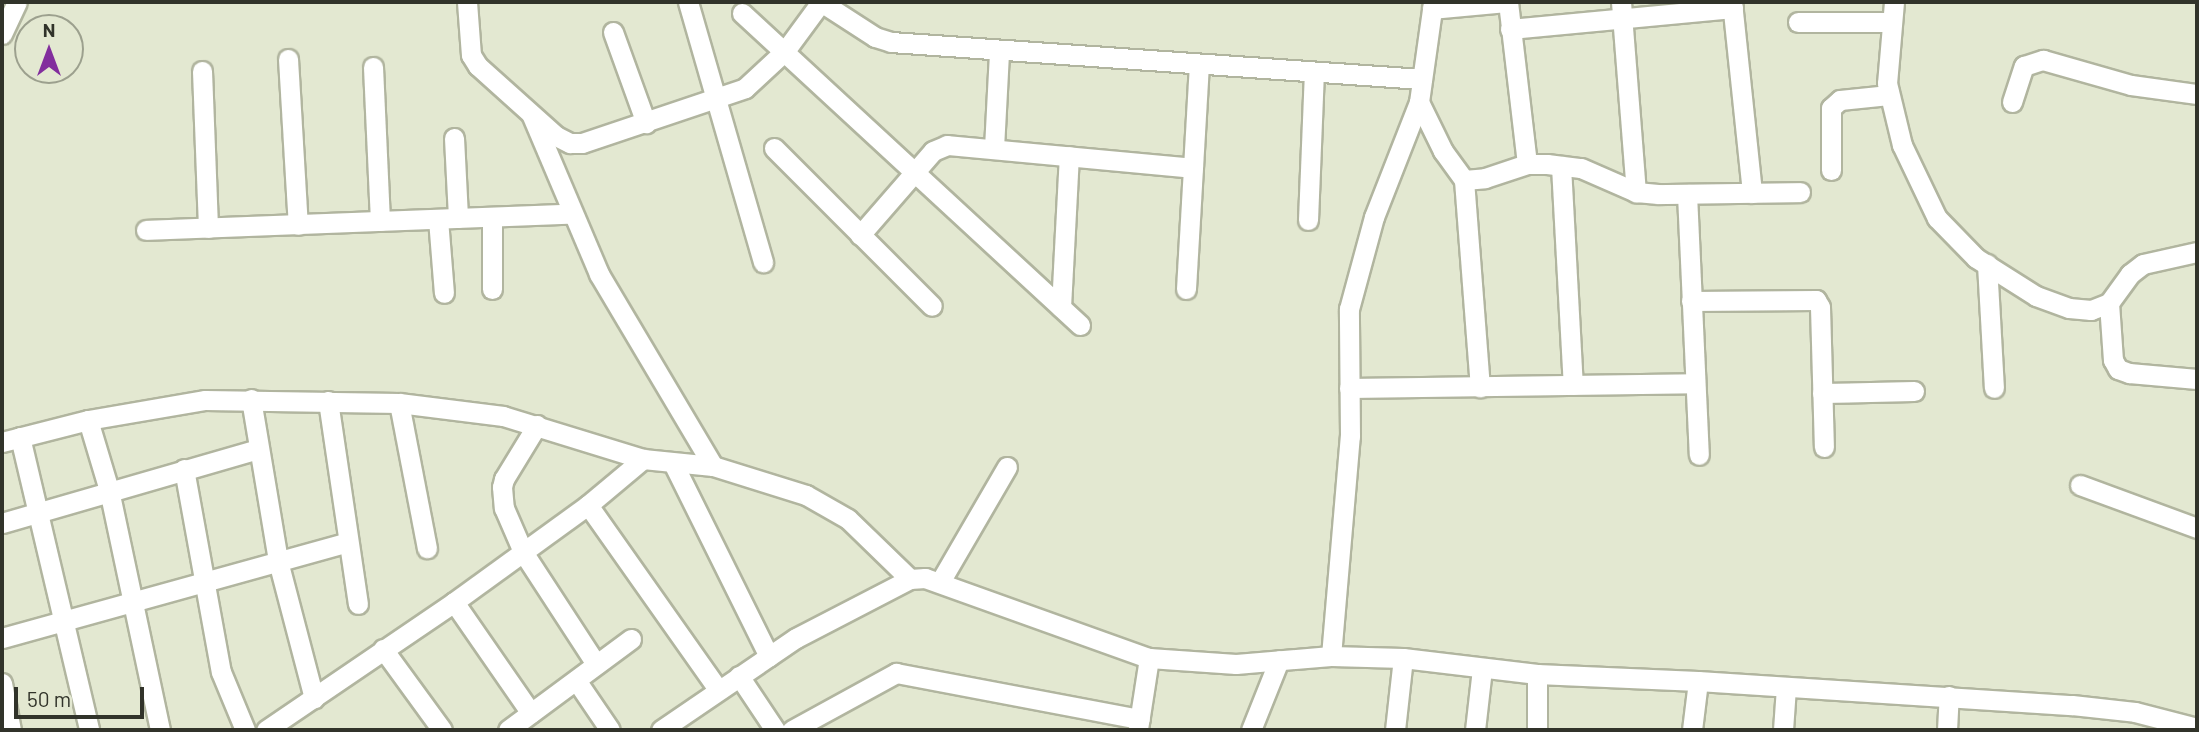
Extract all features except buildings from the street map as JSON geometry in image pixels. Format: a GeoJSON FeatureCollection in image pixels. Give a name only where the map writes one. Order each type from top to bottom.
{"type":"FeatureCollection","features":[{"type":"Feature","properties":{"kind":"street"},"geometry":{"type":"LineString","coordinates":[[2,34],[17,2]]}},
{"type":"Feature","properties":{"kind":"street"},"geometry":{"type":"LineString","coordinates":[[467,2],[471,55],[478,66],[556,136],[570,143],[582,143],[745,88],[785,51],[821,2],[875,37],[891,42],[1422,79]]}},
{"type":"Feature","properties":{"kind":"street"},"geometry":{"type":"LineString","coordinates":[[688,2],[763,262]]}},
{"type":"Feature","properties":{"kind":"street"},"geometry":{"type":"LineString","coordinates":[[1331,656],[1347,471],[1349,309],[1374,217],[1419,102],[1433,5],[1508,2],[1527,164]]}},
{"type":"Feature","properties":{"kind":"street"},"geometry":{"type":"LineString","coordinates":[[1894,2],[1887,73],[1889,95],[1902,145],[1937,218],[1976,258],[2036,296],[2069,308],[2091,310],[2109,303],[2130,274],[2143,264],[2197,252]]}},
{"type":"Feature","properties":{"kind":"street"},"geometry":{"type":"LineString","coordinates":[[1510,29],[1621,11],[1733,5],[1752,193]]}},
{"type":"Feature","properties":{"kind":"street"},"geometry":{"type":"LineString","coordinates":[[1621,11],[1636,192]]}},
{"type":"Feature","properties":{"kind":"street"},"geometry":{"type":"LineString","coordinates":[[742,13],[1080,324]]}},
{"type":"Feature","properties":{"kind":"street"},"geometry":{"type":"LineString","coordinates":[[1798,22],[1892,22]]}},
{"type":"Feature","properties":{"kind":"street"},"geometry":{"type":"LineString","coordinates":[[613,32],[646,122]]}},
{"type":"Feature","properties":{"kind":"street"},"geometry":{"type":"LineString","coordinates":[[994,148],[999,51]]}},
{"type":"Feature","properties":{"kind":"street"},"geometry":{"type":"LineString","coordinates":[[288,59],[298,225]]}},
{"type":"Feature","properties":{"kind":"street"},"geometry":{"type":"LineString","coordinates":[[2012,102],[2024,66],[2043,60],[2131,85],[2197,94]]}},
{"type":"Feature","properties":{"kind":"street"},"geometry":{"type":"LineString","coordinates":[[1186,289],[1199,65]]}},
{"type":"Feature","properties":{"kind":"street"},"geometry":{"type":"LineString","coordinates":[[373,67],[380,221]]}},
{"type":"Feature","properties":{"kind":"street"},"geometry":{"type":"LineString","coordinates":[[202,71],[208,228]]}},
{"type":"Feature","properties":{"kind":"street"},"geometry":{"type":"LineString","coordinates":[[1308,220],[1314,72]]}},
{"type":"Feature","properties":{"kind":"street"},"geometry":{"type":"LineString","coordinates":[[1831,170],[1831,108],[1840,100],[1889,95]]}},
{"type":"Feature","properties":{"kind":"street"},"geometry":{"type":"LineString","coordinates":[[1419,102],[1443,151],[1464,180],[1480,387]]}},
{"type":"Feature","properties":{"kind":"street"},"geometry":{"type":"LineString","coordinates":[[531,114],[571,214],[599,274],[713,466]]}},
{"type":"Feature","properties":{"kind":"street"},"geometry":{"type":"LineString","coordinates":[[454,138],[458,218]]}},
{"type":"Feature","properties":{"kind":"street"},"geometry":{"type":"LineString","coordinates":[[860,235],[933,151],[947,145],[1193,168]]}},
{"type":"Feature","properties":{"kind":"street"},"geometry":{"type":"LineString","coordinates":[[774,148],[932,306]]}},
{"type":"Feature","properties":{"kind":"street"},"geometry":{"type":"LineString","coordinates":[[1061,307],[1069,156]]}},
{"type":"Feature","properties":{"kind":"street"},"geometry":{"type":"LineString","coordinates":[[1464,180],[1485,178],[1527,164],[1581,168],[1636,192],[1800,192]]}},
{"type":"Feature","properties":{"kind":"street"},"geometry":{"type":"LineString","coordinates":[[1561,166],[1573,385]]}},
{"type":"Feature","properties":{"kind":"street"},"geometry":{"type":"LineString","coordinates":[[1687,194],[1699,455]]}},
{"type":"Feature","properties":{"kind":"street"},"geometry":{"type":"LineString","coordinates":[[146,230],[571,214]]}},
{"type":"Feature","properties":{"kind":"street"},"geometry":{"type":"LineString","coordinates":[[492,217],[492,289]]}},
{"type":"Feature","properties":{"kind":"street"},"geometry":{"type":"LineString","coordinates":[[438,219],[444,293]]}},
{"type":"Feature","properties":{"kind":"street"},"geometry":{"type":"LineString","coordinates":[[1987,264],[1994,388]]}},
{"type":"Feature","properties":{"kind":"street"},"geometry":{"type":"LineString","coordinates":[[1691,301],[1816,300],[1820,307],[1824,447]]}},
{"type":"Feature","properties":{"kind":"street"},"geometry":{"type":"LineString","coordinates":[[2109,303],[2113,360],[2118,369],[2129,373],[2197,379]]}},
{"type":"Feature","properties":{"kind":"street"},"geometry":{"type":"LineString","coordinates":[[1349,388],[1695,383]]}},
{"type":"Feature","properties":{"kind":"street"},"geometry":{"type":"LineString","coordinates":[[1822,393],[1914,391]]}},
{"type":"Feature","properties":{"kind":"street"},"geometry":{"type":"LineString","coordinates":[[89,730],[37,512],[11,440],[88,420],[182,402],[251,399],[399,403],[503,416],[643,459],[713,466],[825,504],[848,519],[911,579]]}},
{"type":"Feature","properties":{"kind":"street"},"geometry":{"type":"LineString","coordinates":[[251,399],[278,561],[314,698]]}},
{"type":"Feature","properties":{"kind":"street"},"geometry":{"type":"LineString","coordinates":[[328,401],[358,604]]}},
{"type":"Feature","properties":{"kind":"street"},"geometry":{"type":"LineString","coordinates":[[399,403],[427,548]]}},
{"type":"Feature","properties":{"kind":"street"},"geometry":{"type":"LineString","coordinates":[[88,420],[109,490],[160,730]]}},
{"type":"Feature","properties":{"kind":"street"},"geometry":{"type":"LineString","coordinates":[[537,425],[502,487],[505,508],[523,552],[596,664]]}},
{"type":"Feature","properties":{"kind":"street"},"geometry":{"type":"LineString","coordinates":[[2,523],[109,490],[259,449]]}},
{"type":"Feature","properties":{"kind":"street"},"geometry":{"type":"LineString","coordinates":[[266,730],[454,602],[588,505],[643,459]]}},
{"type":"Feature","properties":{"kind":"street"},"geometry":{"type":"LineString","coordinates":[[673,463],[769,656]]}},
{"type":"Feature","properties":{"kind":"street"},"geometry":{"type":"LineString","coordinates":[[940,582],[1007,467]]}},
{"type":"Feature","properties":{"kind":"street"},"geometry":{"type":"LineString","coordinates":[[184,469],[221,672],[245,730]]}},
{"type":"Feature","properties":{"kind":"street"},"geometry":{"type":"LineString","coordinates":[[2080,485],[2197,528]]}},
{"type":"Feature","properties":{"kind":"street"},"geometry":{"type":"LineString","coordinates":[[588,505],[718,689]]}},
{"type":"Feature","properties":{"kind":"street"},"geometry":{"type":"LineString","coordinates":[[2,638],[348,542]]}},
{"type":"Feature","properties":{"kind":"street"},"geometry":{"type":"LineString","coordinates":[[661,730],[796,638],[911,579],[940,582],[1149,658],[1236,664],[1331,656],[1403,658],[1537,674],[1949,696],[2135,712],[2197,728]]}},
{"type":"Feature","properties":{"kind":"street"},"geometry":{"type":"LineString","coordinates":[[454,602],[531,713]]}},
{"type":"Feature","properties":{"kind":"street"},"geometry":{"type":"LineString","coordinates":[[508,730],[631,639]]}},
{"type":"Feature","properties":{"kind":"street"},"geometry":{"type":"LineString","coordinates":[[383,649],[442,730]]}},
{"type":"Feature","properties":{"kind":"street"},"geometry":{"type":"LineString","coordinates":[[792,730],[896,673],[1139,725],[1149,658]]}},
{"type":"Feature","properties":{"kind":"street"},"geometry":{"type":"LineString","coordinates":[[1395,730],[1403,658]]}},
{"type":"Feature","properties":{"kind":"street"},"geometry":{"type":"LineString","coordinates":[[1251,730],[1279,660]]}},
{"type":"Feature","properties":{"kind":"street"},"geometry":{"type":"LineString","coordinates":[[1475,730],[1482,669]]}},
{"type":"Feature","properties":{"kind":"street"},"geometry":{"type":"LineString","coordinates":[[1537,674],[1537,730]]}},
{"type":"Feature","properties":{"kind":"street"},"geometry":{"type":"LineString","coordinates":[[739,676],[775,730]]}},
{"type":"Feature","properties":{"kind":"street"},"geometry":{"type":"LineString","coordinates":[[576,680],[610,730]]}},
{"type":"Feature","properties":{"kind":"street"},"geometry":{"type":"LineString","coordinates":[[1692,730],[1698,681]]}},
{"type":"Feature","properties":{"kind":"street"},"geometry":{"type":"LineString","coordinates":[[2,683],[11,730]]}},
{"type":"Feature","properties":{"kind":"street"},"geometry":{"type":"LineString","coordinates":[[1783,730],[1786,687]]}},
{"type":"Feature","properties":{"kind":"street"},"geometry":{"type":"LineString","coordinates":[[1947,730],[1949,696]]}}]}
